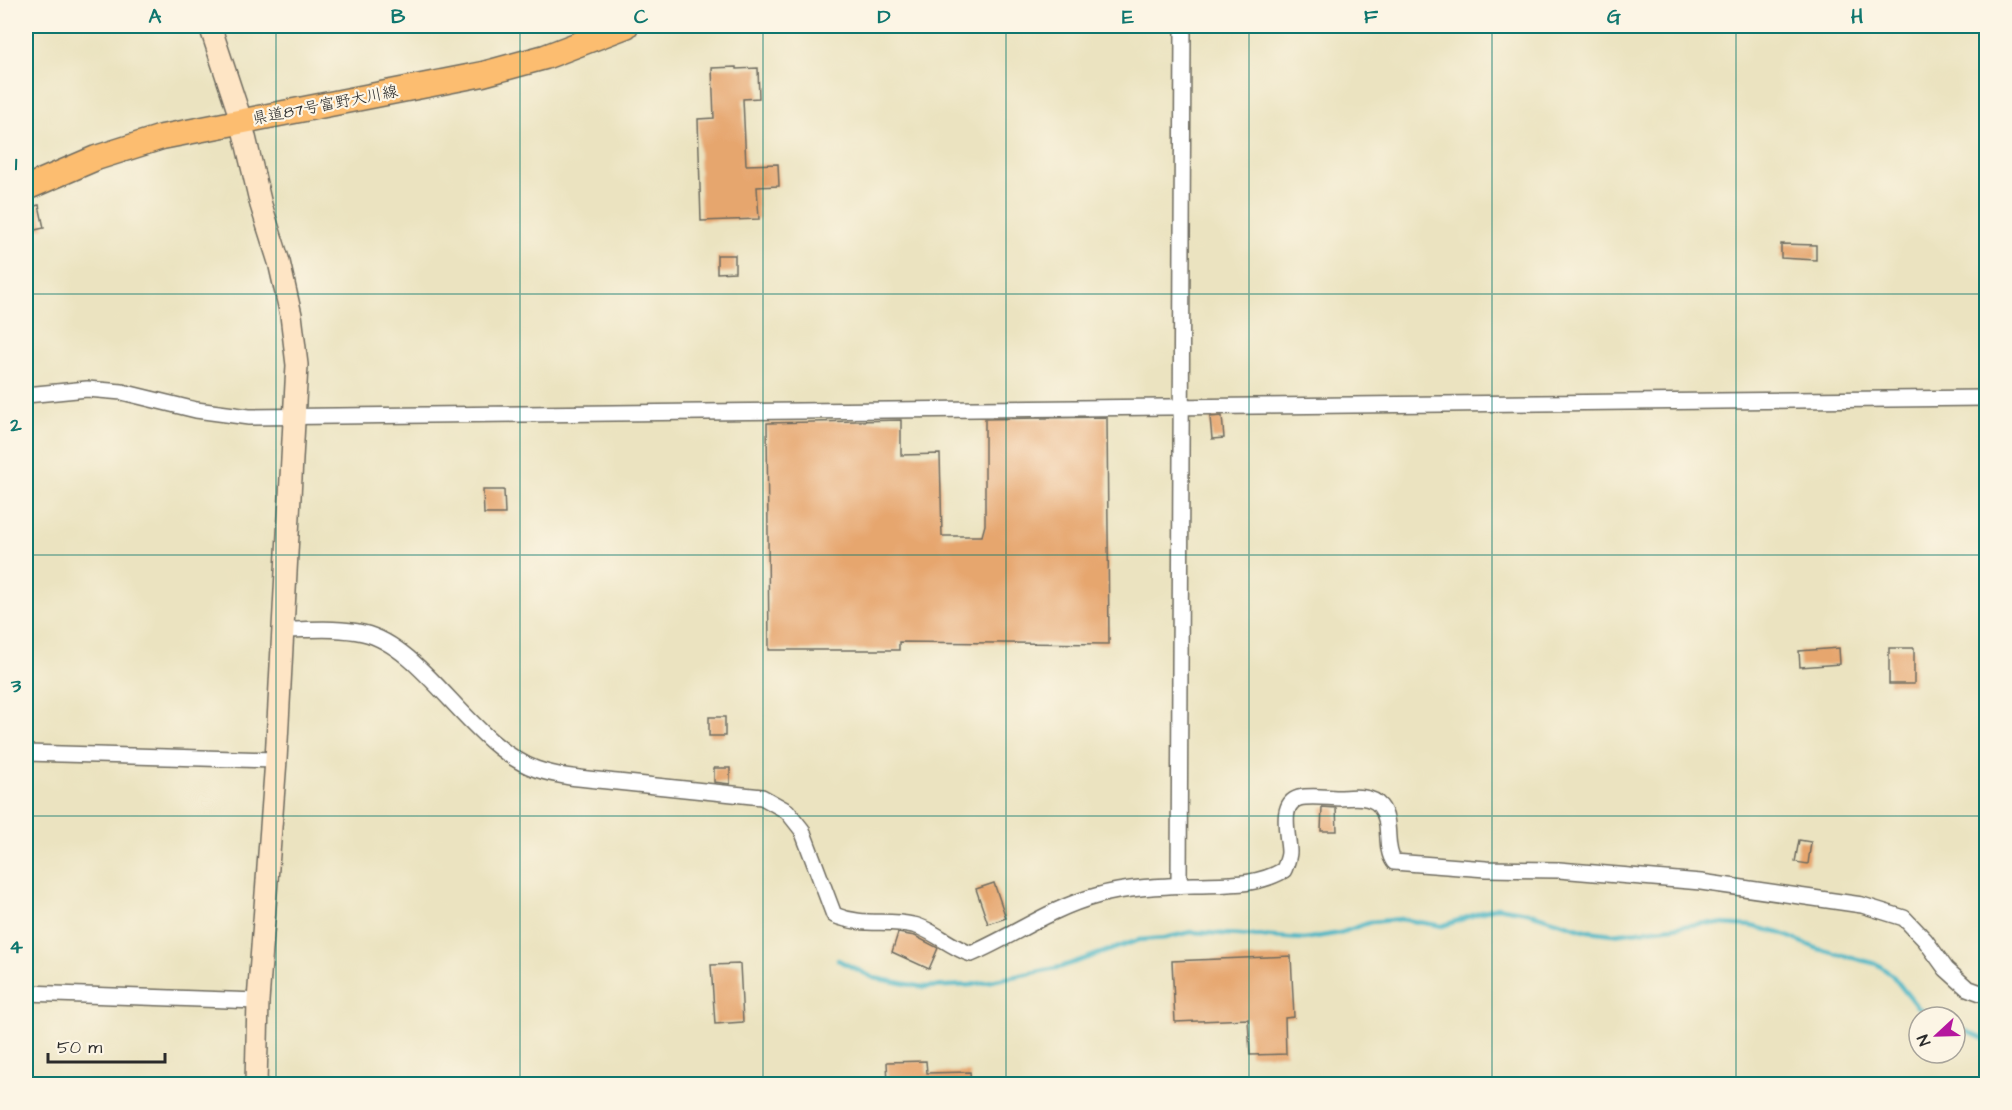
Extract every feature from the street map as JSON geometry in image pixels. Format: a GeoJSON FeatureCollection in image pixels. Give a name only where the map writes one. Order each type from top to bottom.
{"type":"FeatureCollection","features":[{"type":"Feature","properties":{"kind":"main road","name":"県道87号富野大川線"},"geometry":{"type":"LineString","coordinates":[[26,188],[96,158],[162,137],[483,74],[545,57],[626,26]]}},
{"type":"Feature","properties":{"kind":"street"},"geometry":{"type":"LineString","coordinates":[[210,26],[241,120],[291,315],[297,365],[276,760],[258,1000],[256,1084]]}},
{"type":"Feature","properties":{"kind":"street"},"geometry":{"type":"LineString","coordinates":[[1179,885],[1183,26]]}},
{"type":"Feature","properties":{"kind":"street"},"geometry":{"type":"LineString","coordinates":[[26,395],[87,389],[122,392],[196,410],[249,417],[1181,408],[1362,403],[1986,398]]}},
{"type":"Feature","properties":{"kind":"street"},"geometry":{"type":"LineString","coordinates":[[282,630],[339,630],[364,633],[388,643],[406,657],[467,719],[506,752],[536,769],[570,777],[762,797],[787,811],[802,830],[834,915],[852,922],[914,925],[954,948],[971,954],[1053,912],[1096,896],[1179,885],[1252,883],[1269,879],[1284,870],[1289,854],[1286,820],[1290,806],[1299,798],[1356,797],[1371,800],[1381,806],[1388,828],[1388,853],[1394,862],[1486,869],[1559,870],[1701,882],[1862,905],[1904,918],[1925,940],[1946,969],[1967,988],[1986,995]]}},
{"type":"Feature","properties":{"kind":"street"},"geometry":{"type":"LineString","coordinates":[[26,753],[276,760]]}},
{"type":"Feature","properties":{"kind":"street"},"geometry":{"type":"LineString","coordinates":[[26,993],[258,1000]]}},
{"type":"Feature","properties":{"kind":"building"},"geometry":{"type":"Polygon","coordinates":[[[736,67],[736,69],[758,68],[759,98],[743,99],[746,165],[778,164],[779,186],[757,187],[759,219],[701,221],[698,119],[714,118],[712,68],[736,67]]]}},
{"type":"Feature","properties":{"kind":"building"},"geometry":{"type":"Polygon","coordinates":[[[39,205],[44,228],[26,232],[26,208],[39,205]]]}},
{"type":"Feature","properties":{"kind":"building"},"geometry":{"type":"Polygon","coordinates":[[[1781,244],[1816,245],[1816,260],[1781,258],[1781,244]]]}},
{"type":"Feature","properties":{"kind":"building"},"geometry":{"type":"Polygon","coordinates":[[[717,255],[735,255],[735,272],[717,273],[717,255]]]}},
{"type":"Feature","properties":{"kind":"building"},"geometry":{"type":"Polygon","coordinates":[[[1222,416],[1224,438],[1212,439],[1210,417],[1222,416]]]}},
{"type":"Feature","properties":{"kind":"building"},"geometry":{"type":"Polygon","coordinates":[[[1107,417],[1109,644],[899,642],[899,650],[769,650],[767,423],[901,420],[901,455],[940,454],[942,536],[982,536],[985,525],[985,419],[1107,417]]]}},
{"type":"Feature","properties":{"kind":"building"},"geometry":{"type":"Polygon","coordinates":[[[483,490],[504,490],[505,514],[484,514],[483,490]]]}},
{"type":"Feature","properties":{"kind":"building"},"geometry":{"type":"Polygon","coordinates":[[[1839,648],[1840,664],[1800,667],[1799,651],[1839,648]]]}},
{"type":"Feature","properties":{"kind":"building"},"geometry":{"type":"Polygon","coordinates":[[[1889,648],[1914,648],[1914,684],[1889,684],[1889,648]]]}},
{"type":"Feature","properties":{"kind":"building"},"geometry":{"type":"Polygon","coordinates":[[[709,717],[725,717],[725,736],[709,736],[709,717]]]}},
{"type":"Feature","properties":{"kind":"building"},"geometry":{"type":"Polygon","coordinates":[[[714,768],[730,768],[730,784],[714,782],[714,768]]]}},
{"type":"Feature","properties":{"kind":"building"},"geometry":{"type":"Polygon","coordinates":[[[1322,807],[1336,808],[1337,831],[1321,831],[1322,807]]]}},
{"type":"Feature","properties":{"kind":"building"},"geometry":{"type":"Polygon","coordinates":[[[1799,840],[1811,842],[1808,864],[1795,862],[1799,840]]]}},
{"type":"Feature","properties":{"kind":"building"},"geometry":{"type":"Polygon","coordinates":[[[994,883],[1006,918],[988,924],[976,889],[994,883]]]}},
{"type":"Feature","properties":{"kind":"building"},"geometry":{"type":"Polygon","coordinates":[[[898,933],[915,936],[938,948],[929,969],[892,952],[898,933]]]}},
{"type":"Feature","properties":{"kind":"building"},"geometry":{"type":"Polygon","coordinates":[[[1291,956],[1294,1017],[1285,1018],[1286,1054],[1250,1055],[1248,1019],[1175,1022],[1172,961],[1291,956]]]}},
{"type":"Feature","properties":{"kind":"building"},"geometry":{"type":"Polygon","coordinates":[[[740,964],[743,1022],[715,1024],[711,965],[740,964]]]}},
{"type":"Feature","properties":{"kind":"building"},"geometry":{"type":"Polygon","coordinates":[[[926,1061],[927,1073],[970,1072],[971,1084],[888,1084],[887,1062],[926,1061]]]}},
{"type":"Feature","properties":{"kind":"waterway"},"geometry":{"type":"LineString","coordinates":[[838,960],[874,978],[923,987],[971,985],[1061,967],[1139,940],[1165,938],[1191,932],[1304,939],[1340,933],[1371,922],[1401,919],[1442,926],[1497,907],[1527,912],[1588,931],[1613,934],[1707,923],[1751,926],[1780,933],[1818,949],[1877,964],[1892,975],[1916,1005]]}},
{"type":"Feature","properties":{"kind":"waterway"},"geometry":{"type":"LineString","coordinates":[[1967,1031],[1986,1040]]}}]}
